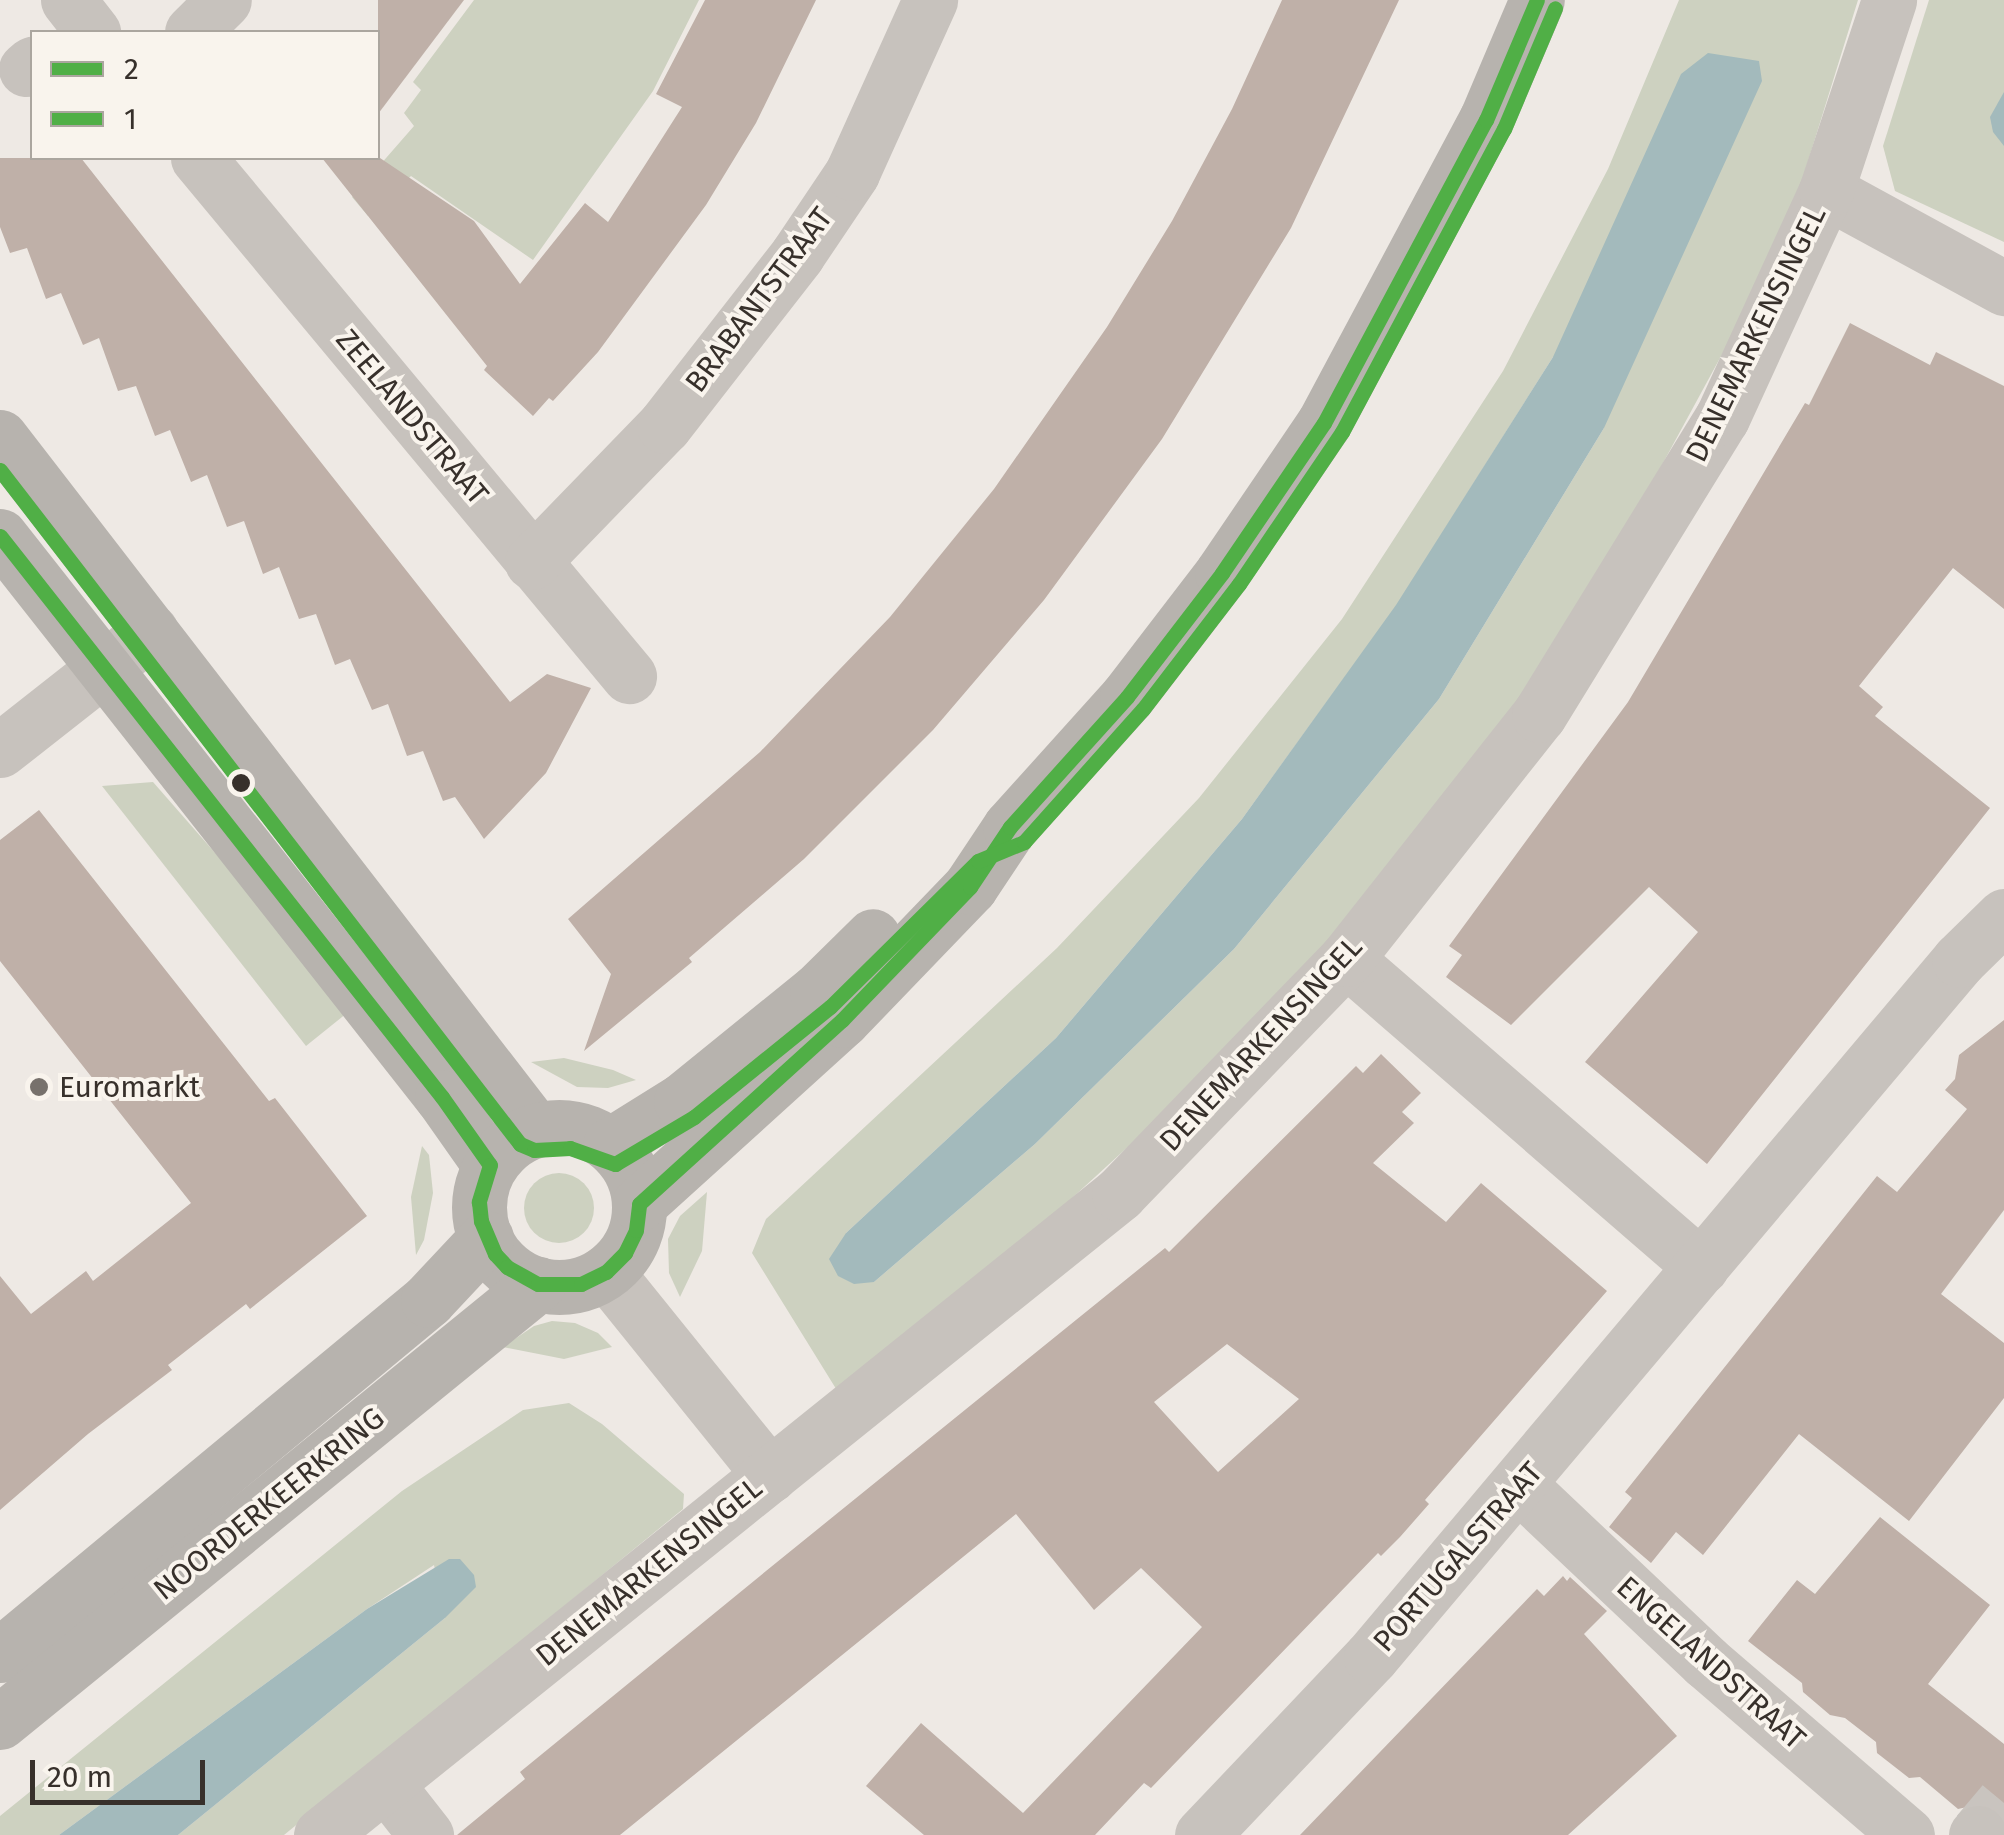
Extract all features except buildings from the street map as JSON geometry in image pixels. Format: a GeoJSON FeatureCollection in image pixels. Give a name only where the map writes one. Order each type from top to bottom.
{"type":"FeatureCollection","features":[{"type":"Feature","properties":{"kind":"street"},"geometry":{"type":"LineString","coordinates":[[194,30],[224,0]]}},
{"type":"Feature","properties":{"kind":"street","name":"BRABANTSTRAAT"},"geometry":{"type":"LineString","coordinates":[[532,562],[664,426],[797,254],[852,174],[930,0]]}},
{"type":"Feature","properties":{"kind":"street"},"geometry":{"type":"LineString","coordinates":[[639,1204],[842,1020],[986,869],[1010,828],[1127,697],[1222,572],[1324,423],[1477,136],[1537,0]]}},
{"type":"Feature","properties":{"kind":"street","name":"DENEMARKENSINGEL"},"geometry":{"type":"LineString","coordinates":[[321,1835],[1119,1194],[1346,959],[1539,715],[1722,418],[1826,191],[1889,0]]}},
{"type":"Feature","properties":{"kind":"street","name":"ZEELANDSTRAAT"},"geometry":{"type":"LineString","coordinates":[[200,160],[629,676]]}},
{"type":"Feature","properties":{"kind":"street"},"geometry":{"type":"LineString","coordinates":[[1826,191],[2004,288]]}},
{"type":"Feature","properties":{"kind":"street"},"geometry":{"type":"LineString","coordinates":[[0,437],[535,1130]]}},
{"type":"Feature","properties":{"kind":"street"},"geometry":{"type":"LineString","coordinates":[[0,536],[442,1097],[490,1165]]}},
{"type":"Feature","properties":{"kind":"street"},"geometry":{"type":"LineString","coordinates":[[0,750],[151,631]]}},
{"type":"Feature","properties":{"kind":"street"},"geometry":{"type":"LineString","coordinates":[[610,1144],[681,1101],[816,991],[967,844],[1010,828]]}},
{"type":"Feature","properties":{"kind":"street","name":"PORTUGALSTRAAT"},"geometry":{"type":"LineString","coordinates":[[1202,1835],[1372,1658],[1958,960],[2001,925]]}},
{"type":"Feature","properties":{"kind":"street"},"geometry":{"type":"LineString","coordinates":[[1346,959],[1702,1268]]}},
{"type":"Feature","properties":{"kind":"street"},"geometry":{"type":"LineString","coordinates":[[574,1128],[610,1144],[631,1171],[639,1204],[631,1242],[606,1272],[581,1284],[538,1284],[507,1267],[486,1238],[479,1202],[490,1165],[509,1144],[535,1130],[574,1128]]}},
{"type":"Feature","properties":{"kind":"street","name":"NOORDERKEERKRING"},"geometry":{"type":"LineString","coordinates":[[0,1654],[428,1300],[486,1238]]}},
{"type":"Feature","properties":{"kind":"street"},"geometry":{"type":"LineString","coordinates":[[606,1272],[770,1475]]}},
{"type":"Feature","properties":{"kind":"street","name":"NOORDERKEERKRING"},"geometry":{"type":"LineString","coordinates":[[0,1722],[538,1284]]}},
{"type":"Feature","properties":{"kind":"street","name":"ENGELANDSTRAAT"},"geometry":{"type":"LineString","coordinates":[[1520,1486],[1706,1662],[1901,1833]]}},
{"type":"Feature","properties":{"kind":"street"},"geometry":{"type":"LineString","coordinates":[[386,1784],[426,1835]]}},
{"type":"Feature","properties":{"kind":"green space"},"geometry":{"type":"Polygon","coordinates":[[[474,0],[699,0],[653,91],[533,260],[411,176],[368,216],[352,197],[414,126],[404,113],[421,90],[413,82],[474,0]]]}},
{"type":"Feature","properties":{"kind":"green space"},"geometry":{"type":"Polygon","coordinates":[[[1679,0],[1858,0],[1783,242],[1644,498],[1514,712],[1274,1013],[1059,1210],[838,1392],[752,1253],[766,1219],[1057,948],[1199,798],[1342,619],[1503,371],[1608,169],[1679,0]],[[1553,357],[1397,605],[1242,819],[1056,1038],[846,1233],[874,1282],[1035,1144],[1234,949],[1439,699],[1604,428],[1553,357]]]}},
{"type":"Feature","properties":{"kind":"green space"},"geometry":{"type":"Polygon","coordinates":[[[1929,0],[2004,0],[2004,242],[1895,191],[1883,146],[1929,0]]]}},
{"type":"Feature","properties":{"kind":"green space"},"geometry":{"type":"Polygon","coordinates":[[[153,782],[272,918],[347,1013],[306,1046],[102,786],[153,782]]]}},
{"type":"Feature","properties":{"kind":"green space"},"geometry":{"type":"Polygon","coordinates":[[[564,1058],[636,1080],[608,1088],[577,1087],[531,1062],[564,1058]]]}},
{"type":"Feature","properties":{"kind":"green space"},"geometry":{"type":"Polygon","coordinates":[[[422,1146],[429,1155],[433,1193],[424,1240],[416,1255],[411,1197],[422,1146]]]}},
{"type":"Feature","properties":{"kind":"green space"},"geometry":{"type":"Polygon","coordinates":[[[559,1173],[584,1183],[594,1208],[584,1233],[559,1243],[534,1233],[524,1208],[534,1183],[559,1173]]]}},
{"type":"Feature","properties":{"kind":"green space"},"geometry":{"type":"Polygon","coordinates":[[[707,1192],[702,1251],[680,1297],[669,1273],[668,1239],[680,1216],[707,1192]]]}},
{"type":"Feature","properties":{"kind":"green space"},"geometry":{"type":"Polygon","coordinates":[[[552,1321],[575,1323],[598,1333],[612,1347],[564,1359],[503,1347],[534,1326],[552,1321]]]}},
{"type":"Feature","properties":{"kind":"green space"},"geometry":{"type":"Polygon","coordinates":[[[569,1403],[602,1424],[684,1494],[683,1509],[284,1835],[178,1835],[445,1618],[434,1565],[367,1609],[59,1835],[0,1835],[0,1816],[402,1491],[523,1410],[569,1403]]]}},
{"type":"Feature","properties":{"kind":"water"},"geometry":{"type":"Polygon","coordinates":[[[1708,53],[1759,61],[1762,81],[1604,428],[1439,699],[1234,949],[1035,1144],[874,1282],[854,1284],[838,1276],[829,1259],[846,1233],[1056,1038],[1242,819],[1396,605],[1553,357],[1681,74],[1708,53]]]}},
{"type":"Feature","properties":{"kind":"water"},"geometry":{"type":"Polygon","coordinates":[[[2004,92],[2004,146],[1993,132],[1990,117],[2004,92]]]}},
{"type":"Feature","properties":{"kind":"water"},"geometry":{"type":"Polygon","coordinates":[[[449,1559],[460,1559],[474,1575],[476,1587],[445,1618],[178,1835],[59,1835],[367,1609],[449,1559]]]}},
{"type":"Feature","properties":{"kind":"tunnel"},"geometry":{"type":"LineString","coordinates":[[1978,1833],[2004,1802]]}},
{"type":"Feature","properties":{"kind":"transit line","name":"2"},"geometry":{"type":"LineString","coordinates":[[0,536],[442,1097],[490,1165],[479,1202],[481,1221],[495,1254],[507,1267],[538,1284],[581,1284],[606,1272],[625,1253],[636,1230],[639,1204],[842,1020],[970,887],[1010,827],[1127,697],[1222,573],[1324,423],[1486,120],[1537,0]]}},
{"type":"Feature","properties":{"kind":"transit line","name":"1"},"geometry":{"type":"LineString","coordinates":[[0,470],[520,1144],[534,1150],[570,1148],[615,1164],[694,1117],[830,1007],[978,861],[1024,842],[1143,709],[1239,584],[1342,432],[1504,129],[1555,8]]}},
{"type":"Feature","properties":{"kind":"place","name":"Euromarkt"},"geometry":{"type":"Point","coordinates":[39,1087]}}]}
